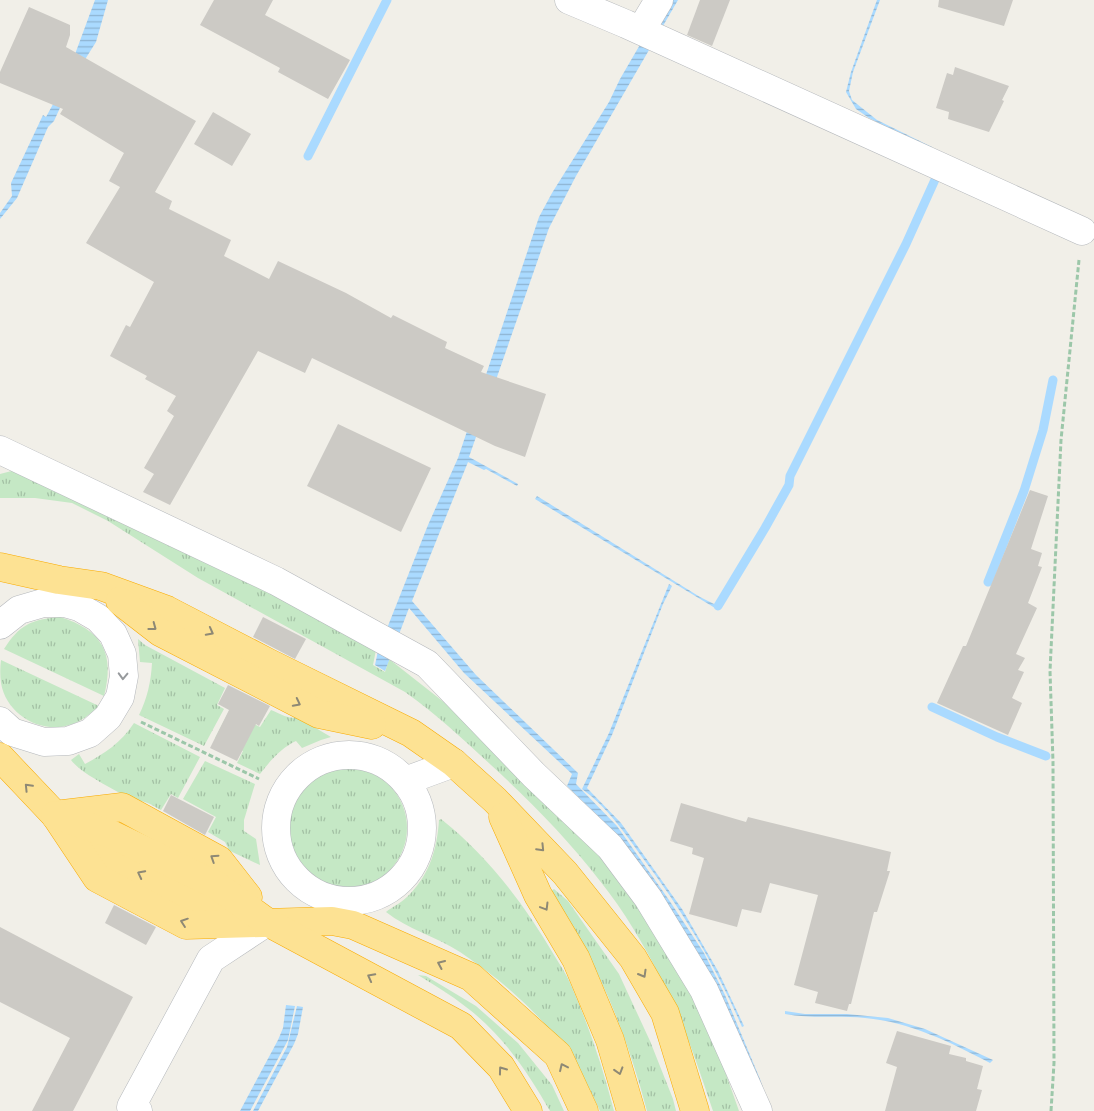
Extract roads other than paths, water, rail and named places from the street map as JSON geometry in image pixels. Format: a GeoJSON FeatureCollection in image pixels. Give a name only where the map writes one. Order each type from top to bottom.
{"type":"FeatureCollection","features":[{"type":"Feature","properties":{"kind":"highway"},"geometry":{"type":"LineString","coordinates":[[0,567],[66,592],[100,586],[160,632],[319,714],[411,733],[454,763],[495,800],[565,873],[633,958],[665,1012],[695,1111]]}},
{"type":"Feature","properties":{"kind":"highway"},"geometry":{"type":"LineString","coordinates":[[1,758],[55,815],[107,857],[214,913],[267,922],[461,1026],[501,1067],[528,1111]]}},
{"type":"Feature","properties":{"kind":"highway"},"geometry":{"type":"LineString","coordinates":[[495,800],[538,895],[576,959],[610,1040],[631,1111]]}},
{"type":"Feature","properties":{"kind":"highway"},"geometry":{"type":"LineString","coordinates":[[55,815],[122,807],[219,860],[267,922]]}},
{"type":"Feature","properties":{"kind":"highway"},"geometry":{"type":"LineString","coordinates":[[267,922],[333,910],[353,924],[471,977],[558,1055],[584,1111]]}},
{"type":"Feature","properties":{"kind":"street"},"geometry":{"type":"LineString","coordinates":[[569,0],[641,30],[1082,231]]}},
{"type":"Feature","properties":{"kind":"street"},"geometry":{"type":"LineString","coordinates":[[641,30],[659,0]]}},
{"type":"Feature","properties":{"kind":"street"},"geometry":{"type":"LineString","coordinates":[[0,450],[276,581],[427,664],[534,775],[610,847],[638,884],[684,955],[704,990],[758,1111]]}},
{"type":"Feature","properties":{"kind":"street"},"geometry":{"type":"LineString","coordinates":[[0,625],[19,610],[42,603],[66,592],[78,608],[98,618],[113,634],[122,654],[124,676],[120,697],[108,718],[90,733],[68,741],[44,742],[6,727],[1,758]]}},
{"type":"Feature","properties":{"kind":"street"},"geometry":{"type":"LineString","coordinates":[[344,755],[369,757],[391,768],[406,782],[419,806],[422,829],[418,852],[407,872],[390,888],[368,898],[345,900],[333,910],[322,895],[302,884],[286,866],[278,842],[276,818],[284,794],[299,774],[320,760],[344,755]]}},
{"type":"Feature","properties":{"kind":"street"},"geometry":{"type":"LineString","coordinates":[[406,782],[454,763]]}},
{"type":"Feature","properties":{"kind":"street"},"geometry":{"type":"LineString","coordinates":[[138,1111],[131,1107],[211,959],[267,922]]}},
{"type":"Feature","properties":{"kind":"water"},"geometry":{"type":"Polygon","coordinates":[[[95,0],[108,0],[96,42],[74,77],[54,121],[48,127],[17,198],[0,219],[0,213],[12,196],[11,183],[43,115],[46,117],[58,95],[95,0]]]}},
{"type":"Feature","properties":{"kind":"water"},"geometry":{"type":"Polygon","coordinates":[[[666,0],[678,0],[576,176],[549,228],[469,457],[518,484],[517,486],[486,469],[484,470],[468,462],[412,601],[476,675],[578,773],[576,784],[617,826],[704,953],[725,995],[760,1079],[771,1111],[765,1111],[624,846],[602,820],[567,786],[572,774],[464,673],[409,608],[385,671],[375,665],[378,651],[428,525],[458,458],[539,217],[609,102],[620,79],[666,0]]]}},
{"type":"Feature","properties":{"kind":"water"},"geometry":{"type":"Polygon","coordinates":[[[877,0],[880,0],[853,72],[849,91],[852,100],[877,120],[932,147],[931,150],[869,118],[856,109],[846,92],[851,72],[877,0]]]}},
{"type":"Feature","properties":{"kind":"water"},"geometry":{"type":"Polygon","coordinates":[[[537,496],[716,605],[715,608],[535,499],[537,496]]]}},
{"type":"Feature","properties":{"kind":"water"},"geometry":{"type":"Polygon","coordinates":[[[669,584],[672,586],[663,604],[612,735],[587,788],[621,823],[682,909],[718,971],[744,1026],[742,1027],[709,960],[671,897],[615,821],[600,804],[582,789],[609,733],[669,584]]]}},
{"type":"Feature","properties":{"kind":"water"},"geometry":{"type":"Polygon","coordinates":[[[286,1005],[295,1006],[288,1040],[250,1111],[240,1111],[278,1040],[283,1028],[286,1005]]]}},
{"type":"Feature","properties":{"kind":"water"},"geometry":{"type":"Polygon","coordinates":[[[297,1006],[303,1007],[298,1034],[294,1044],[258,1111],[253,1111],[287,1047],[297,1006]]]}},
{"type":"Feature","properties":{"kind":"water"},"geometry":{"type":"Polygon","coordinates":[[[785,1011],[805,1014],[847,1014],[888,1018],[925,1029],[993,1060],[990,1063],[914,1028],[882,1020],[855,1017],[815,1017],[785,1014],[785,1011]]]}},
{"type":"Feature","properties":{"kind":"waterway"},"geometry":{"type":"LineString","coordinates":[[308,156],[387,0]]}},
{"type":"Feature","properties":{"kind":"waterway"},"geometry":{"type":"LineString","coordinates":[[718,606],[789,485],[790,476],[906,244],[938,173]]}},
{"type":"Feature","properties":{"kind":"waterway"},"geometry":{"type":"LineString","coordinates":[[988,582],[1024,491],[1043,430],[1053,380]]}},
{"type":"Feature","properties":{"kind":"waterway"},"geometry":{"type":"LineString","coordinates":[[932,707],[997,737],[1046,756]]}}]}
